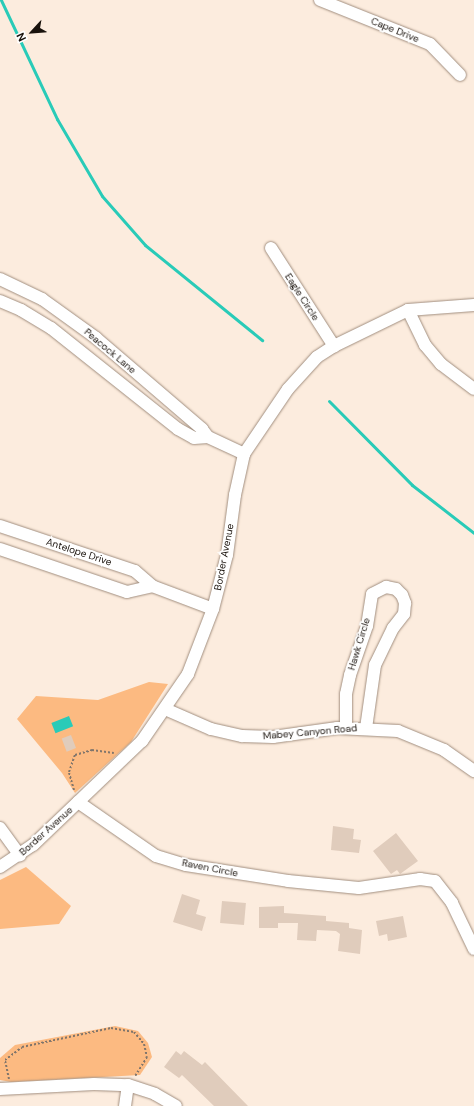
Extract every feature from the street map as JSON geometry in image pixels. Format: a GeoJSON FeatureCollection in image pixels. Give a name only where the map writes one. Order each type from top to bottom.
{"type":"FeatureCollection","features":[{"type":"Feature","properties":{"kind":"street","name":"Cape Drive"},"geometry":{"type":"LineString","coordinates":[[320,0],[430,44],[460,75]]}},
{"type":"Feature","properties":{"kind":"street","name":"Eagle Circle"},"geometry":{"type":"LineString","coordinates":[[271,248],[334,346]]}},
{"type":"Feature","properties":{"kind":"street","name":"Peacock Lane"},"geometry":{"type":"LineString","coordinates":[[0,279],[42,299],[96,338],[202,429],[208,437],[244,454]]}},
{"type":"Feature","properties":{"kind":"street","name":"Peacock Lane"},"geometry":{"type":"LineString","coordinates":[[0,301],[20,310],[52,329],[178,429],[194,438],[208,437]]}},
{"type":"Feature","properties":{"kind":"street","name":"Border Avenue"},"geometry":{"type":"LineString","coordinates":[[0,867],[20,856],[142,741],[188,674],[213,609],[227,555],[235,495],[244,454],[288,389],[317,357],[334,346],[408,310],[474,306]]}},
{"type":"Feature","properties":{"kind":"street"},"geometry":{"type":"LineString","coordinates":[[408,310],[425,345],[441,364],[474,389]]}},
{"type":"Feature","properties":{"kind":"street"},"geometry":{"type":"LineString","coordinates":[[52,329],[64,315]]}},
{"type":"Feature","properties":{"kind":"street","name":"Antelope Drive"},"geometry":{"type":"LineString","coordinates":[[0,526],[135,571],[152,586],[213,609]]}},
{"type":"Feature","properties":{"kind":"street"},"geometry":{"type":"LineString","coordinates":[[0,549],[128,592],[152,586]]}},
{"type":"Feature","properties":{"kind":"street","name":"Hawk Circle"},"geometry":{"type":"LineString","coordinates":[[346,727],[346,694],[350,675],[367,626],[372,594],[386,587],[396,589],[402,595],[405,603],[404,614],[393,628],[375,665],[366,728]]}},
{"type":"Feature","properties":{"kind":"street","name":"Mabey Canyon Road"},"geometry":{"type":"LineString","coordinates":[[165,709],[211,729],[242,736],[273,737],[346,727],[398,731],[444,750],[474,771]]}},
{"type":"Feature","properties":{"kind":"street","name":"Raven Circle"},"geometry":{"type":"LineString","coordinates":[[78,802],[156,856],[186,865],[280,880],[359,888],[420,879],[435,880],[452,903],[474,949]]}},
{"type":"Feature","properties":{"kind":"street"},"geometry":{"type":"LineString","coordinates":[[0,828],[3,837],[20,856]]}},
{"type":"Feature","properties":{"kind":"street"},"geometry":{"type":"LineString","coordinates":[[0,1090],[131,1081],[176,1106]]}},
{"type":"Feature","properties":{"kind":"street"},"geometry":{"type":"LineString","coordinates":[[125,1106],[131,1081]]}},
{"type":"Feature","properties":{"kind":"path"},"geometry":{"type":"LineString","coordinates":[[74,790],[69,772],[71,763],[77,752],[98,750],[114,753]]}},
{"type":"Feature","properties":{"kind":"path"},"geometry":{"type":"LineString","coordinates":[[10,1080],[5,1060],[22,1046],[111,1028],[134,1032],[144,1044],[147,1057],[131,1081]]}},
{"type":"Feature","properties":{"kind":"shaded area"},"geometry":{"type":"Polygon","coordinates":[[[149,682],[168,684],[131,742],[75,793],[62,773],[17,719],[36,696],[98,700],[149,682]]]}},
{"type":"Feature","properties":{"kind":"shaded area"},"geometry":{"type":"Polygon","coordinates":[[[26,867],[71,906],[59,924],[0,929],[0,880],[26,867]]]}},
{"type":"Feature","properties":{"kind":"shaded area"},"geometry":{"type":"Polygon","coordinates":[[[115,1026],[138,1031],[148,1043],[152,1057],[140,1075],[11,1082],[0,1080],[0,1058],[15,1045],[115,1026]]]}},
{"type":"Feature","properties":{"kind":"water"},"geometry":{"type":"Polygon","coordinates":[[[69,716],[73,726],[56,733],[51,723],[69,716]]]}},
{"type":"Feature","properties":{"kind":"building"},"geometry":{"type":"Polygon","coordinates":[[[71,735],[76,748],[67,752],[62,739],[71,735]]]}},
{"type":"Feature","properties":{"kind":"building"},"geometry":{"type":"Polygon","coordinates":[[[333,826],[354,829],[353,839],[361,840],[359,853],[331,850],[333,826]]]}},
{"type":"Feature","properties":{"kind":"building"},"geometry":{"type":"Polygon","coordinates":[[[396,833],[418,861],[400,874],[397,870],[391,874],[373,851],[396,833]]]}},
{"type":"Feature","properties":{"kind":"building"},"geometry":{"type":"Polygon","coordinates":[[[182,894],[200,900],[196,914],[206,917],[202,931],[173,922],[182,894]]]}},
{"type":"Feature","properties":{"kind":"building"},"geometry":{"type":"Polygon","coordinates":[[[222,901],[246,903],[244,925],[220,923],[222,901]]]}},
{"type":"Feature","properties":{"kind":"building"},"geometry":{"type":"Polygon","coordinates":[[[284,906],[284,913],[326,916],[326,921],[349,923],[349,928],[362,930],[360,954],[338,951],[340,934],[336,931],[317,930],[316,941],[297,940],[298,923],[278,923],[278,928],[259,928],[259,907],[284,906]]]}},
{"type":"Feature","properties":{"kind":"building"},"geometry":{"type":"Polygon","coordinates":[[[403,916],[407,937],[388,941],[387,934],[379,936],[376,921],[403,916]]]}},
{"type":"Feature","properties":{"kind":"building"},"geometry":{"type":"Polygon","coordinates":[[[176,1051],[181,1055],[184,1051],[202,1065],[205,1062],[248,1106],[214,1106],[182,1075],[179,1078],[164,1067],[176,1051]]]}},
{"type":"Feature","properties":{"kind":"waterway"},"geometry":{"type":"LineString","coordinates":[[1,0],[57,119],[102,196],[145,245],[262,340]]}},
{"type":"Feature","properties":{"kind":"waterway"},"geometry":{"type":"LineString","coordinates":[[329,401],[412,485],[474,533]]}}]}
